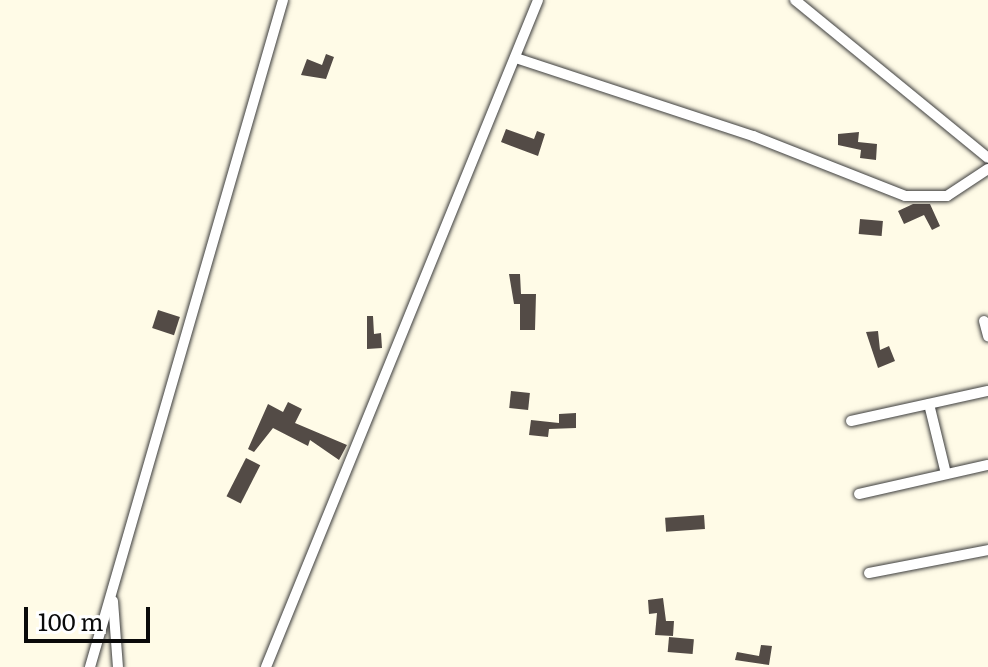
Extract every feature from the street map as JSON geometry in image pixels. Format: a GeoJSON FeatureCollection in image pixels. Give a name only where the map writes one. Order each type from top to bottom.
{"type":"FeatureCollection","features":[{"type":"Feature","properties":{"kind":"street"},"geometry":{"type":"LineString","coordinates":[[90,667],[283,0]]}},
{"type":"Feature","properties":{"kind":"street"},"geometry":{"type":"LineString","coordinates":[[266,667],[538,0]]}},
{"type":"Feature","properties":{"kind":"street"},"geometry":{"type":"LineString","coordinates":[[795,0],[987,155]]}},
{"type":"Feature","properties":{"kind":"street"},"geometry":{"type":"LineString","coordinates":[[516,58],[753,136],[905,196],[947,196],[988,169]]}},
{"type":"Feature","properties":{"kind":"street"},"geometry":{"type":"LineString","coordinates":[[984,321],[988,336]]}},
{"type":"Feature","properties":{"kind":"street"},"geometry":{"type":"LineString","coordinates":[[851,421],[988,391]]}},
{"type":"Feature","properties":{"kind":"street"},"geometry":{"type":"LineString","coordinates":[[929,404],[946,474]]}},
{"type":"Feature","properties":{"kind":"street"},"geometry":{"type":"LineString","coordinates":[[859,494],[988,465]]}},
{"type":"Feature","properties":{"kind":"street"},"geometry":{"type":"LineString","coordinates":[[869,573],[988,550]]}},
{"type":"Feature","properties":{"kind":"street"},"geometry":{"type":"LineString","coordinates":[[113,595],[118,667]]}},
{"type":"Feature","properties":{"kind":"building"},"geometry":{"type":"Polygon","coordinates":[[[326,54],[334,57],[326,79],[301,75],[307,59],[322,65],[326,54]]]}},
{"type":"Feature","properties":{"kind":"building"},"geometry":{"type":"Polygon","coordinates":[[[506,129],[534,139],[537,131],[545,134],[538,156],[501,142],[506,129]]]}},
{"type":"Feature","properties":{"kind":"building"},"geometry":{"type":"Polygon","coordinates":[[[859,132],[858,142],[877,144],[876,160],[860,158],[861,150],[838,145],[838,134],[859,132]]]}},
{"type":"Feature","properties":{"kind":"building"},"geometry":{"type":"Polygon","coordinates":[[[913,204],[930,204],[940,226],[932,230],[924,215],[904,224],[898,211],[913,204]]]}},
{"type":"Feature","properties":{"kind":"building"},"geometry":{"type":"Polygon","coordinates":[[[860,219],[883,221],[882,236],[859,234],[860,219]]]}},
{"type":"Feature","properties":{"kind":"building"},"geometry":{"type":"Polygon","coordinates":[[[509,274],[520,274],[521,294],[536,294],[535,330],[520,330],[520,304],[514,304],[509,274]]]}},
{"type":"Feature","properties":{"kind":"building"},"geometry":{"type":"Polygon","coordinates":[[[158,310],[180,317],[174,335],[152,328],[158,310]]]}},
{"type":"Feature","properties":{"kind":"building"},"geometry":{"type":"Polygon","coordinates":[[[367,316],[373,316],[374,334],[381,333],[382,348],[367,349],[367,316]]]}},
{"type":"Feature","properties":{"kind":"building"},"geometry":{"type":"Polygon","coordinates":[[[878,331],[880,350],[889,346],[895,361],[878,368],[866,332],[878,331]]]}},
{"type":"Feature","properties":{"kind":"building"},"geometry":{"type":"Polygon","coordinates":[[[511,391],[530,393],[528,410],[509,408],[511,391]]]}},
{"type":"Feature","properties":{"kind":"building"},"geometry":{"type":"Polygon","coordinates":[[[288,402],[302,409],[295,423],[347,445],[339,460],[310,440],[308,446],[273,428],[254,452],[248,449],[268,404],[283,412],[288,402]]]}},
{"type":"Feature","properties":{"kind":"building"},"geometry":{"type":"Polygon","coordinates":[[[576,413],[576,428],[549,429],[548,437],[529,435],[531,420],[559,423],[559,414],[576,413]]]}},
{"type":"Feature","properties":{"kind":"building"},"geometry":{"type":"Polygon","coordinates":[[[246,458],[260,465],[241,504],[226,496],[246,458]]]}},
{"type":"Feature","properties":{"kind":"building"},"geometry":{"type":"Polygon","coordinates":[[[704,515],[705,529],[666,532],[665,518],[704,515]]]}},
{"type":"Feature","properties":{"kind":"building"},"geometry":{"type":"Polygon","coordinates":[[[663,598],[666,621],[674,621],[673,636],[655,635],[657,613],[649,614],[648,600],[663,598]]]}},
{"type":"Feature","properties":{"kind":"building"},"geometry":{"type":"Polygon","coordinates":[[[669,637],[694,639],[693,654],[668,652],[669,637]]]}},
{"type":"Feature","properties":{"kind":"building"},"geometry":{"type":"Polygon","coordinates":[[[761,645],[772,646],[769,665],[735,660],[737,652],[759,656],[761,645]]]}}]}
